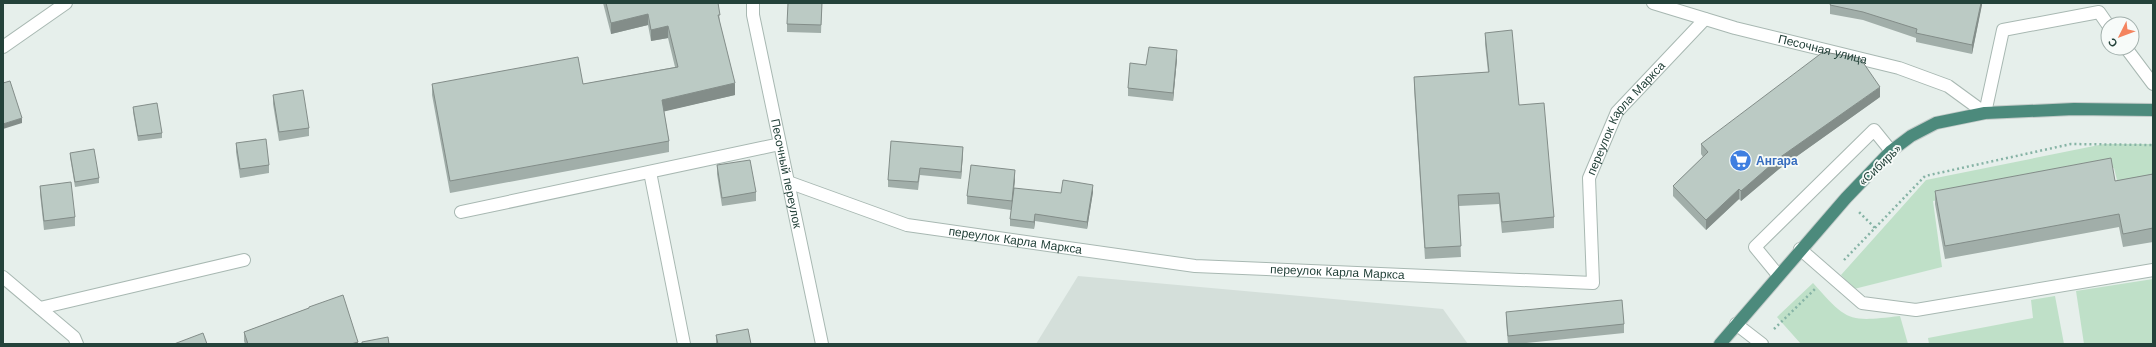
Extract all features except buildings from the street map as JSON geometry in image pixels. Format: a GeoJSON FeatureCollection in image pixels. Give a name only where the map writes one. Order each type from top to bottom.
{"type":"FeatureCollection","features":[{"type":"Feature","properties":{"kind":"highway","name":"«Сибирь»"},"geometry":{"type":"LineString","coordinates":[[1720,344],[1800,249],[1891,151],[1911,136],[1936,123],[1985,113],[2074,110],[2153,110]]}},
{"type":"Feature","properties":{"kind":"street"},"geometry":{"type":"LineString","coordinates":[[3,47],[66,3]]}},
{"type":"Feature","properties":{"kind":"street","name":"Песочный переулок"},"geometry":{"type":"LineString","coordinates":[[753,3],[753,15],[822,344]]}},
{"type":"Feature","properties":{"kind":"street","name":"Песочная улица"},"geometry":{"type":"LineString","coordinates":[[1653,3],[1705,19],[1899,68],[1948,86],[1985,113]]}},
{"type":"Feature","properties":{"kind":"street"},"geometry":{"type":"LineString","coordinates":[[1985,113],[2003,30],[2099,12],[2102,16]]}},
{"type":"Feature","properties":{"kind":"street","name":"переулок Карла Маркса"},"geometry":{"type":"LineString","coordinates":[[788,182],[907,225],[1194,266],[1593,283],[1589,178],[1617,112],[1705,19]]}},
{"type":"Feature","properties":{"kind":"street"},"geometry":{"type":"LineString","coordinates":[[2132,56],[2153,84]]}},
{"type":"Feature","properties":{"kind":"street"},"geometry":{"type":"LineString","coordinates":[[1778,275],[1755,247],[1874,130],[1891,151]]}},
{"type":"Feature","properties":{"kind":"street"},"geometry":{"type":"LineString","coordinates":[[461,212],[780,144]]}},
{"type":"Feature","properties":{"kind":"street"},"geometry":{"type":"LineString","coordinates":[[650,172],[684,344]]}},
{"type":"Feature","properties":{"kind":"street"},"geometry":{"type":"LineString","coordinates":[[1800,249],[1862,303],[1916,310],[2153,270]]}},
{"type":"Feature","properties":{"kind":"street"},"geometry":{"type":"LineString","coordinates":[[40,308],[244,260]]}},
{"type":"Feature","properties":{"kind":"street"},"geometry":{"type":"LineString","coordinates":[[3,277],[76,341]]}},
{"type":"Feature","properties":{"kind":"street"},"geometry":{"type":"LineString","coordinates":[[1736,324],[1762,344]]}},
{"type":"Feature","properties":{"kind":"path"},"geometry":{"type":"LineString","coordinates":[[1875,228],[1925,176],[2071,144],[2153,145]]}},
{"type":"Feature","properties":{"kind":"shaded area"},"geometry":{"type":"Polygon","coordinates":[[[1078,276],[1443,309],[1468,344],[1036,344],[1078,276]]]}},
{"type":"Feature","properties":{"kind":"green space"},"geometry":{"type":"Polygon","coordinates":[[[2104,144],[2153,144],[2153,182],[2119,188],[2114,168],[1933,201],[1942,267],[1854,289],[1841,275],[1926,180],[2104,144]]]}},
{"type":"Feature","properties":{"kind":"green space"},"geometry":{"type":"Polygon","coordinates":[[[2153,279],[2153,344],[2084,344],[2076,291],[2153,279]]]}},
{"type":"Feature","properties":{"kind":"green space"},"geometry":{"type":"Polygon","coordinates":[[[1813,283],[1834,305],[1842,312],[1850,316],[1869,319],[1900,316],[1908,344],[1801,344],[1777,317],[1813,283]]]}},
{"type":"Feature","properties":{"kind":"green space"},"geometry":{"type":"Polygon","coordinates":[[[2055,296],[2064,344],[1929,344],[1928,338],[2033,318],[2031,300],[2055,296]]]}},
{"type":"Feature","properties":{"kind":"place","name":"Ангара"},"geometry":{"type":"Point","coordinates":[1740,161]}}]}
